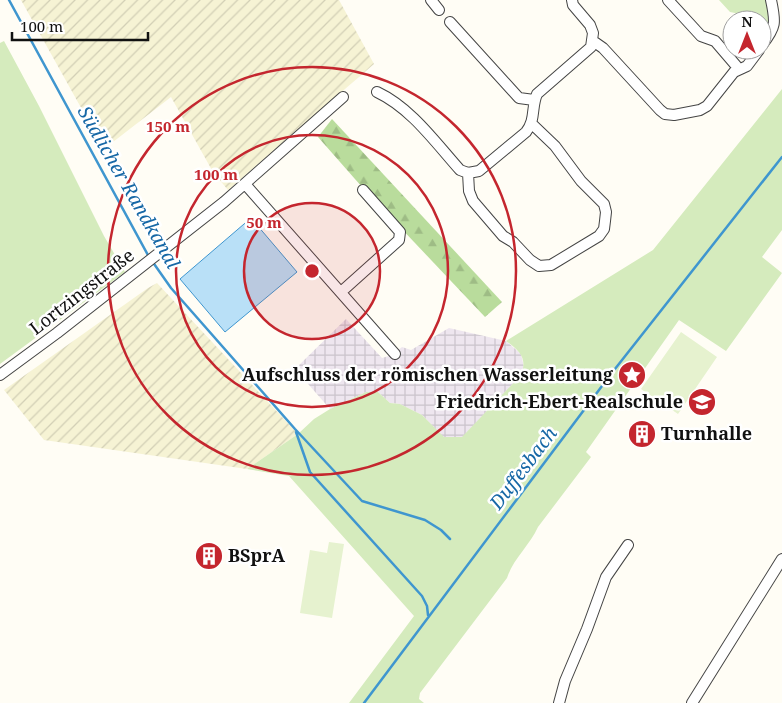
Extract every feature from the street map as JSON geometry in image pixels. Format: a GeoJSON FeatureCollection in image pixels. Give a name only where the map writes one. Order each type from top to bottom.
{"type":"FeatureCollection","features":[{"type":"Feature","properties":{"kind":"street"},"geometry":{"type":"LineString","coordinates":[[431,0],[439,10]]}},
{"type":"Feature","properties":{"kind":"street"},"geometry":{"type":"LineString","coordinates":[[377,92],[392,99],[404,109],[460,170],[468,173],[479,171],[526,132],[532,124],[534,100],[537,94],[591,47],[593,33],[590,25],[573,4],[572,0]]}},
{"type":"Feature","properties":{"kind":"street"},"geometry":{"type":"LineString","coordinates":[[668,0],[701,36],[715,41],[739,69]]}},
{"type":"Feature","properties":{"kind":"street"},"geometry":{"type":"LineString","coordinates":[[771,0],[775,19],[772,31]]}},
{"type":"Feature","properties":{"kind":"street"},"geometry":{"type":"LineString","coordinates":[[450,22],[519,98],[534,100]]}},
{"type":"Feature","properties":{"kind":"street"},"geometry":{"type":"LineString","coordinates":[[592,41],[603,48],[665,114],[686,113],[707,106],[734,72],[747,66],[752,60]]}},
{"type":"Feature","properties":{"kind":"street","name":"Lortzingstraße"},"geometry":{"type":"LineString","coordinates":[[0,375],[246,184],[343,97]]}},
{"type":"Feature","properties":{"kind":"street"},"geometry":{"type":"LineString","coordinates":[[468,173],[469,191],[473,201],[503,236],[513,242],[530,260],[539,266],[551,265],[598,236],[604,228],[606,221],[604,204],[581,181],[555,146],[532,124]]}},
{"type":"Feature","properties":{"kind":"street"},"geometry":{"type":"LineString","coordinates":[[246,184],[396,354]]}},
{"type":"Feature","properties":{"kind":"street"},"geometry":{"type":"LineString","coordinates":[[341,292],[399,240],[400,232],[363,190]]}},
{"type":"Feature","properties":{"kind":"street"},"geometry":{"type":"LineString","coordinates":[[559,703],[564,681],[587,629],[606,577],[628,545]]}},
{"type":"Feature","properties":{"kind":"street"},"geometry":{"type":"LineString","coordinates":[[692,703],[782,560]]}},
{"type":"Feature","properties":{"kind":"shaded area"},"geometry":{"type":"Polygon","coordinates":[[[21,0],[339,0],[374,64],[228,190],[213,172],[171,97],[104,149],[21,0]]]}},
{"type":"Feature","properties":{"kind":"shaded area"},"geometry":{"type":"Polygon","coordinates":[[[157,283],[298,434],[247,469],[44,440],[4,390],[157,283]]]}},
{"type":"Feature","properties":{"kind":"shaded area"},"geometry":{"type":"Polygon","coordinates":[[[346,319],[382,358],[392,355],[402,347],[411,350],[449,328],[506,341],[521,354],[524,367],[521,375],[462,438],[444,438],[422,415],[400,404],[390,403],[378,392],[366,392],[330,409],[295,369],[346,319]]]}},
{"type":"Feature","properties":{"kind":"green space"},"geometry":{"type":"Polygon","coordinates":[[[719,0],[766,0],[768,10],[728,10],[719,0]]]}},
{"type":"Feature","properties":{"kind":"green space"},"geometry":{"type":"Polygon","coordinates":[[[4,41],[104,236],[125,272],[0,364],[0,43],[4,41]]]}},
{"type":"Feature","properties":{"kind":"green space"},"geometry":{"type":"Polygon","coordinates":[[[782,89],[782,230],[762,257],[782,273],[726,351],[679,320],[586,452],[591,457],[538,527],[513,565],[507,578],[420,693],[419,699],[424,703],[349,703],[414,616],[289,476],[247,469],[298,434],[314,419],[330,409],[366,392],[378,392],[390,403],[400,404],[422,415],[444,437],[462,437],[521,375],[523,359],[518,351],[506,341],[653,250],[782,89]]]}},
{"type":"Feature","properties":{"kind":"green space"},"geometry":{"type":"Polygon","coordinates":[[[332,119],[502,302],[485,317],[362,187],[318,137],[332,119]]]}},
{"type":"Feature","properties":{"kind":"green space"},"geometry":{"type":"Polygon","coordinates":[[[681,332],[717,357],[678,414],[641,389],[681,332]]]}},
{"type":"Feature","properties":{"kind":"green space"},"geometry":{"type":"Polygon","coordinates":[[[329,542],[344,544],[332,618],[300,613],[310,550],[327,553],[329,542]]]}},
{"type":"Feature","properties":{"kind":"water"},"geometry":{"type":"Polygon","coordinates":[[[251,218],[297,272],[225,332],[180,279],[251,218]]]}},
{"type":"Feature","properties":{"kind":"waterway","name":"Südlicher Randkanal"},"geometry":{"type":"LineString","coordinates":[[9,0],[149,257]]}},
{"type":"Feature","properties":{"kind":"waterway","name":"Duffesbach"},"geometry":{"type":"LineString","coordinates":[[364,703],[611,374],[782,157]]}},
{"type":"Feature","properties":{"kind":"waterway","name":"Südlicher Randkanal"},"geometry":{"type":"LineString","coordinates":[[152,261],[171,288],[295,429],[362,501],[425,520],[441,530],[450,539]]}},
{"type":"Feature","properties":{"kind":"waterway"},"geometry":{"type":"LineString","coordinates":[[296,432],[310,472],[422,596],[427,606],[428,615]]}},
{"type":"Feature","properties":{"kind":"place","name":"Aufschluss der römischen Wasserleitung"},"geometry":{"type":"Point","coordinates":[632,375]}},
{"type":"Feature","properties":{"kind":"place","name":"Friedrich-Ebert-Realschule"},"geometry":{"type":"Point","coordinates":[702,402]}},
{"type":"Feature","properties":{"kind":"place","name":"Turnhalle"},"geometry":{"type":"Point","coordinates":[642,434]}},
{"type":"Feature","properties":{"kind":"place","name":"BSprA"},"geometry":{"type":"Point","coordinates":[209,556]}}]}
